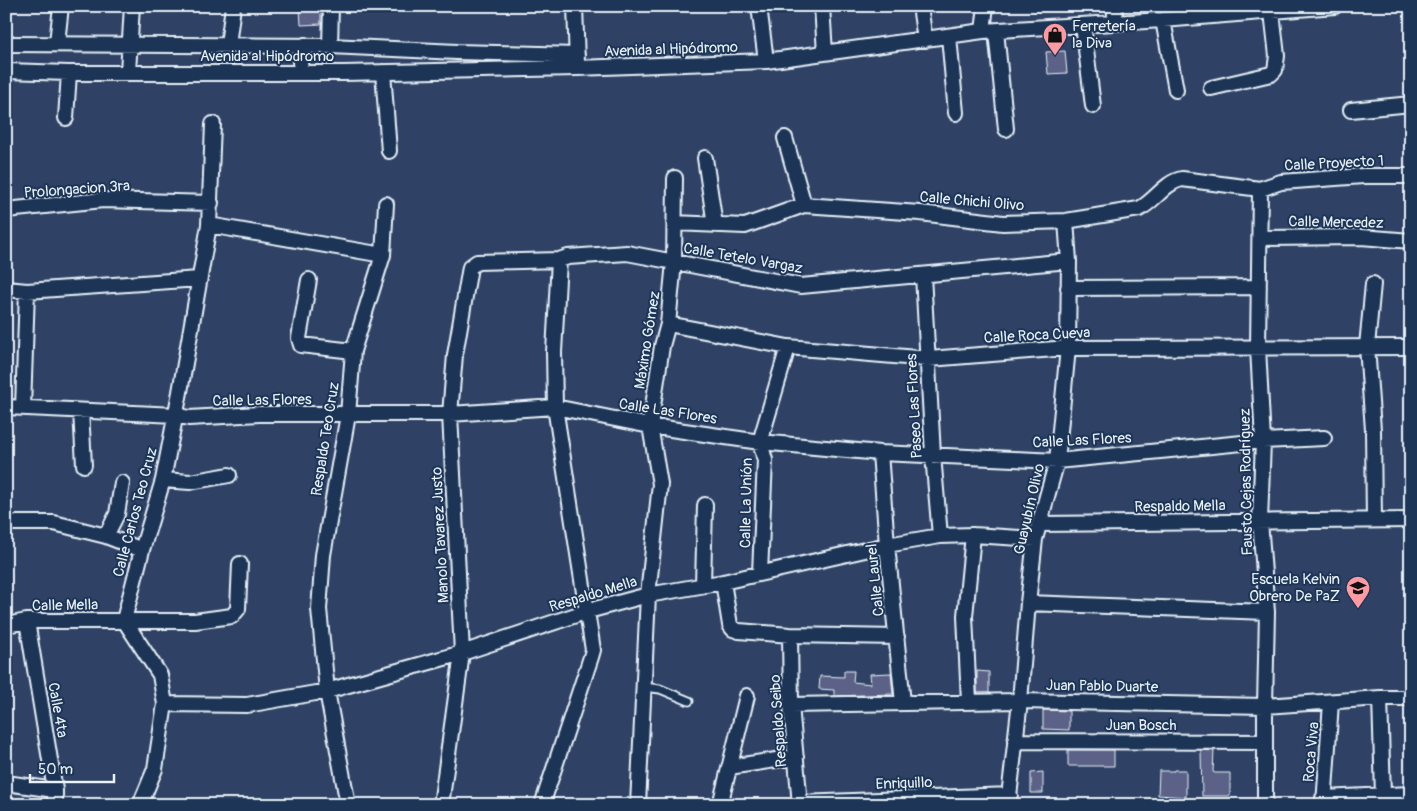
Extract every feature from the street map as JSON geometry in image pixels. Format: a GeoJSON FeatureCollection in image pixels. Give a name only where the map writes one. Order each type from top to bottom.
{"type":"FeatureCollection","features":[{"type":"Feature","properties":{"kind":"street"},"geometry":{"type":"LineString","coordinates":[[57,43],[61,6]]}},
{"type":"Feature","properties":{"kind":"street"},"geometry":{"type":"LineString","coordinates":[[128,72],[132,6]]}},
{"type":"Feature","properties":{"kind":"street"},"geometry":{"type":"LineString","coordinates":[[228,45],[233,6]]}},
{"type":"Feature","properties":{"kind":"street"},"geometry":{"type":"LineString","coordinates":[[330,46],[331,6]]}},
{"type":"Feature","properties":{"kind":"street"},"geometry":{"type":"LineString","coordinates":[[6,44],[330,46],[577,62],[575,6]]}},
{"type":"Feature","properties":{"kind":"street"},"geometry":{"type":"LineString","coordinates":[[760,6],[766,61]]}},
{"type":"Feature","properties":{"kind":"street"},"geometry":{"type":"LineString","coordinates":[[822,6],[825,53]]}},
{"type":"Feature","properties":{"kind":"street"},"geometry":{"type":"LineString","coordinates":[[920,6],[925,40]]}},
{"type":"Feature","properties":{"kind":"street"},"geometry":{"type":"LineString","coordinates":[[986,6],[1006,129]]}},
{"type":"Feature","properties":{"kind":"street"},"geometry":{"type":"LineString","coordinates":[[1114,6],[1116,23]]}},
{"type":"Feature","properties":{"kind":"street","name":"Avenida al Hipódromo"},"geometry":{"type":"LineString","coordinates":[[6,71],[69,73],[383,72],[577,62],[766,61],[990,31],[1163,20],[1335,6]]}},
{"type":"Feature","properties":{"kind":"street"},"geometry":{"type":"LineString","coordinates":[[1211,88],[1270,74],[1276,70],[1272,12]]}},
{"type":"Feature","properties":{"kind":"street"},"geometry":{"type":"LineString","coordinates":[[1163,20],[1176,90]]}},
{"type":"Feature","properties":{"kind":"street"},"geometry":{"type":"LineString","coordinates":[[1083,25],[1093,106]]}},
{"type":"Feature","properties":{"kind":"street"},"geometry":{"type":"LineString","coordinates":[[949,36],[956,113]]}},
{"type":"Feature","properties":{"kind":"street"},"geometry":{"type":"LineString","coordinates":[[301,73],[300,60],[305,46]]}},
{"type":"Feature","properties":{"kind":"street"},"geometry":{"type":"LineString","coordinates":[[383,72],[389,151]]}},
{"type":"Feature","properties":{"kind":"street"},"geometry":{"type":"LineString","coordinates":[[66,118],[69,73]]}},
{"type":"Feature","properties":{"kind":"street"},"geometry":{"type":"LineString","coordinates":[[1351,110],[1411,104]]}},
{"type":"Feature","properties":{"kind":"street","name":"Calle Carlos Teo Cruz"},"geometry":{"type":"LineString","coordinates":[[124,620],[163,480],[176,415],[211,203],[213,124]]}},
{"type":"Feature","properties":{"kind":"street"},"geometry":{"type":"LineString","coordinates":[[785,138],[804,205]]}},
{"type":"Feature","properties":{"kind":"street"},"geometry":{"type":"LineString","coordinates":[[705,158],[715,225]]}},
{"type":"Feature","properties":{"kind":"street","name":"Calle Proyecto 1"},"geometry":{"type":"LineString","coordinates":[[1260,189],[1281,182],[1363,176],[1411,176]]}},
{"type":"Feature","properties":{"kind":"street","name":"Máximo Gómez"},"geometry":{"type":"LineString","coordinates":[[638,805],[648,595],[660,484],[650,426],[662,346],[668,324],[674,262],[675,178]]}},
{"type":"Feature","properties":{"kind":"street","name":"Calle Chichi Olivo"},"geometry":{"type":"LineString","coordinates":[[674,223],[746,226],[804,205],[920,213],[1003,223],[1066,221],[1139,209],[1149,204],[1176,180],[1182,179],[1260,189]]}},
{"type":"Feature","properties":{"kind":"street","name":"Fausto Cejas Rodríguez"},"geometry":{"type":"LineString","coordinates":[[1260,189],[1258,348],[1263,441],[1260,521],[1267,612],[1265,805]]}},
{"type":"Feature","properties":{"kind":"street","name":"Prolongacion 3ra"},"geometry":{"type":"LineString","coordinates":[[6,210],[103,200],[211,203]]}},
{"type":"Feature","properties":{"kind":"street","name":"Respaldo Teo Cruz"},"geometry":{"type":"LineString","coordinates":[[348,805],[327,691],[319,610],[323,555],[348,415],[353,351],[383,256],[386,204]]}},
{"type":"Feature","properties":{"kind":"street","name":"Guayubín Olivo"},"geometry":{"type":"LineString","coordinates":[[1009,800],[1035,539],[1057,461],[1068,348],[1069,261],[1066,221]]}},
{"type":"Feature","properties":{"kind":"street"},"geometry":{"type":"LineString","coordinates":[[208,225],[383,256]]}},
{"type":"Feature","properties":{"kind":"street","name":"Calle Mercedez"},"geometry":{"type":"LineString","coordinates":[[1260,238],[1361,237],[1411,241]]}},
{"type":"Feature","properties":{"kind":"street","name":"Calle Tetelo Vargaz"},"geometry":{"type":"LineString","coordinates":[[472,265],[477,262],[559,260],[568,257],[627,253],[801,286],[1069,261]]}},
{"type":"Feature","properties":{"kind":"street"},"geometry":{"type":"LineString","coordinates":[[542,805],[592,657],[588,611],[555,407],[554,352],[559,260]]}},
{"type":"Feature","properties":{"kind":"street","name":"Manolo Tavarez Justo"},"geometry":{"type":"LineString","coordinates":[[441,805],[462,653],[450,414],[455,355],[470,267],[472,265]]}},
{"type":"Feature","properties":{"kind":"street","name":"Paseo Las Flores"},"geometry":{"type":"LineString","coordinates":[[923,275],[933,455],[940,536]]}},
{"type":"Feature","properties":{"kind":"street"},"geometry":{"type":"LineString","coordinates":[[6,289],[28,291],[199,279]]}},
{"type":"Feature","properties":{"kind":"street"},"geometry":{"type":"LineString","coordinates":[[309,280],[299,338],[300,345],[353,351]]}},
{"type":"Feature","properties":{"kind":"street"},"geometry":{"type":"LineString","coordinates":[[1373,284],[1367,346],[1373,430],[1374,520]]}},
{"type":"Feature","properties":{"kind":"street"},"geometry":{"type":"LineString","coordinates":[[1068,288],[1259,287]]}},
{"type":"Feature","properties":{"kind":"street"},"geometry":{"type":"LineString","coordinates":[[23,408],[28,291]]}},
{"type":"Feature","properties":{"kind":"street","name":"Calle Roca Cueva"},"geometry":{"type":"LineString","coordinates":[[668,324],[788,347],[928,359],[1068,348],[1411,347]]}},
{"type":"Feature","properties":{"kind":"street","name":"Calle La Unión"},"geometry":{"type":"LineString","coordinates":[[760,573],[766,460],[760,442],[788,347]]}},
{"type":"Feature","properties":{"kind":"street","name":"Calle Las Flores"},"geometry":{"type":"LineString","coordinates":[[6,407],[176,415],[189,418],[259,414],[450,414],[555,407],[650,426],[760,442],[880,454],[1057,461],[1263,441],[1324,438]]}},
{"type":"Feature","properties":{"kind":"street"},"geometry":{"type":"LineString","coordinates":[[81,410],[84,465]]}},
{"type":"Feature","properties":{"kind":"street","name":"Calle Laurel"},"geometry":{"type":"LineString","coordinates":[[880,454],[903,703]]}},
{"type":"Feature","properties":{"kind":"street"},"geometry":{"type":"LineString","coordinates":[[163,480],[190,482],[229,475]]}},
{"type":"Feature","properties":{"kind":"street"},"geometry":{"type":"LineString","coordinates":[[106,536],[117,514],[122,483]]}},
{"type":"Feature","properties":{"kind":"street"},"geometry":{"type":"LineString","coordinates":[[703,585],[705,505]]}},
{"type":"Feature","properties":{"kind":"street","name":"Respaldo Mella"},"geometry":{"type":"LineString","coordinates":[[1040,524],[1411,520]]}},
{"type":"Feature","properties":{"kind":"street"},"geometry":{"type":"LineString","coordinates":[[6,523],[54,523],[106,536],[142,550]]}},
{"type":"Feature","properties":{"kind":"street"},"geometry":{"type":"LineString","coordinates":[[969,702],[965,616],[973,535]]}},
{"type":"Feature","properties":{"kind":"street","name":"Respaldo Mella"},"geometry":{"type":"LineString","coordinates":[[165,704],[247,705],[327,691],[462,653],[588,611],[648,595],[723,582],[887,545],[940,536],[973,535],[1035,539]]}},
{"type":"Feature","properties":{"kind":"street","name":"Calle Mella"},"geometry":{"type":"LineString","coordinates":[[6,626],[27,621],[195,621],[232,616],[238,609],[240,564]]}},
{"type":"Feature","properties":{"kind":"street"},"geometry":{"type":"LineString","coordinates":[[723,582],[732,629],[790,636],[897,637]]}},
{"type":"Feature","properties":{"kind":"street"},"geometry":{"type":"LineString","coordinates":[[1028,603],[1267,612]]}},
{"type":"Feature","properties":{"kind":"street"},"geometry":{"type":"LineString","coordinates":[[124,620],[160,675],[165,704],[155,769],[140,805]]}},
{"type":"Feature","properties":{"kind":"street","name":"Calle 4ta"},"geometry":{"type":"LineString","coordinates":[[27,621],[56,805]]}},
{"type":"Feature","properties":{"kind":"street","name":"Respaldo Seibo"},"geometry":{"type":"LineString","coordinates":[[790,636],[791,705],[800,804]]}},
{"type":"Feature","properties":{"kind":"street"},"geometry":{"type":"LineString","coordinates":[[720,805],[747,696]]}},
{"type":"Feature","properties":{"kind":"street"},"geometry":{"type":"LineString","coordinates":[[1380,698],[1383,795]]}},
{"type":"Feature","properties":{"kind":"street","name":"Juan Pablo Duarte"},"geometry":{"type":"LineString","coordinates":[[791,705],[1020,701],[1265,706],[1380,698],[1411,698]]}},
{"type":"Feature","properties":{"kind":"street","name":"Roca Viva"},"geometry":{"type":"LineString","coordinates":[[1324,801],[1331,702]]}},
{"type":"Feature","properties":{"kind":"street","name":"Juan Bosch"},"geometry":{"type":"LineString","coordinates":[[1016,741],[1265,742]]}},
{"type":"Feature","properties":{"kind":"street"},"geometry":{"type":"LineString","coordinates":[[729,767],[796,758]]}},
{"type":"Feature","properties":{"kind":"street"},"geometry":{"type":"LineString","coordinates":[[6,783],[55,790]]}},
{"type":"Feature","properties":{"kind":"street"},"geometry":{"type":"LineString","coordinates":[[1324,801],[1411,794]]}},
{"type":"Feature","properties":{"kind":"street","name":"Enriquillo"},"geometry":{"type":"LineString","coordinates":[[800,804],[1009,800]]}},
{"type":"Feature","properties":{"kind":"lane"},"geometry":{"type":"LineString","coordinates":[[644,687],[660,689],[689,701]]}},
{"type":"Feature","properties":{"kind":"building"},"geometry":{"type":"Polygon","coordinates":[[[321,8],[321,24],[301,25],[300,9],[321,8]]]}},
{"type":"Feature","properties":{"kind":"building"},"geometry":{"type":"Polygon","coordinates":[[[1065,51],[1067,73],[1048,74],[1046,52],[1065,51]]]}},
{"type":"Feature","properties":{"kind":"building"},"geometry":{"type":"Polygon","coordinates":[[[844,671],[854,671],[853,682],[871,684],[870,674],[891,673],[893,694],[834,696],[834,690],[819,689],[820,676],[844,677],[844,671]]]}},
{"type":"Feature","properties":{"kind":"building"},"geometry":{"type":"Polygon","coordinates":[[[977,671],[989,672],[989,693],[977,693],[977,671]]]}},
{"type":"Feature","properties":{"kind":"building"},"geometry":{"type":"Polygon","coordinates":[[[1043,710],[1069,711],[1069,730],[1043,729],[1043,710]]]}},
{"type":"Feature","properties":{"kind":"building"},"geometry":{"type":"Polygon","coordinates":[[[1068,750],[1114,750],[1114,766],[1068,766],[1068,750]]]}},
{"type":"Feature","properties":{"kind":"building"},"geometry":{"type":"Polygon","coordinates":[[[1201,750],[1214,751],[1213,772],[1230,773],[1230,796],[1202,796],[1201,750]]]}},
{"type":"Feature","properties":{"kind":"building"},"geometry":{"type":"Polygon","coordinates":[[[1186,770],[1186,797],[1158,795],[1159,771],[1186,770]]]}},
{"type":"Feature","properties":{"kind":"building"},"geometry":{"type":"Polygon","coordinates":[[[1043,772],[1043,793],[1031,793],[1031,773],[1043,772]]]}},
{"type":"Feature","properties":{"kind":"place","name":"Ferretería la Diva"},"geometry":{"type":"Point","coordinates":[1055,56]}},
{"type":"Feature","properties":{"kind":"place","name":"Escuela Kelvin Obrero De PaZ"},"geometry":{"type":"Point","coordinates":[1358,609]}}]}
